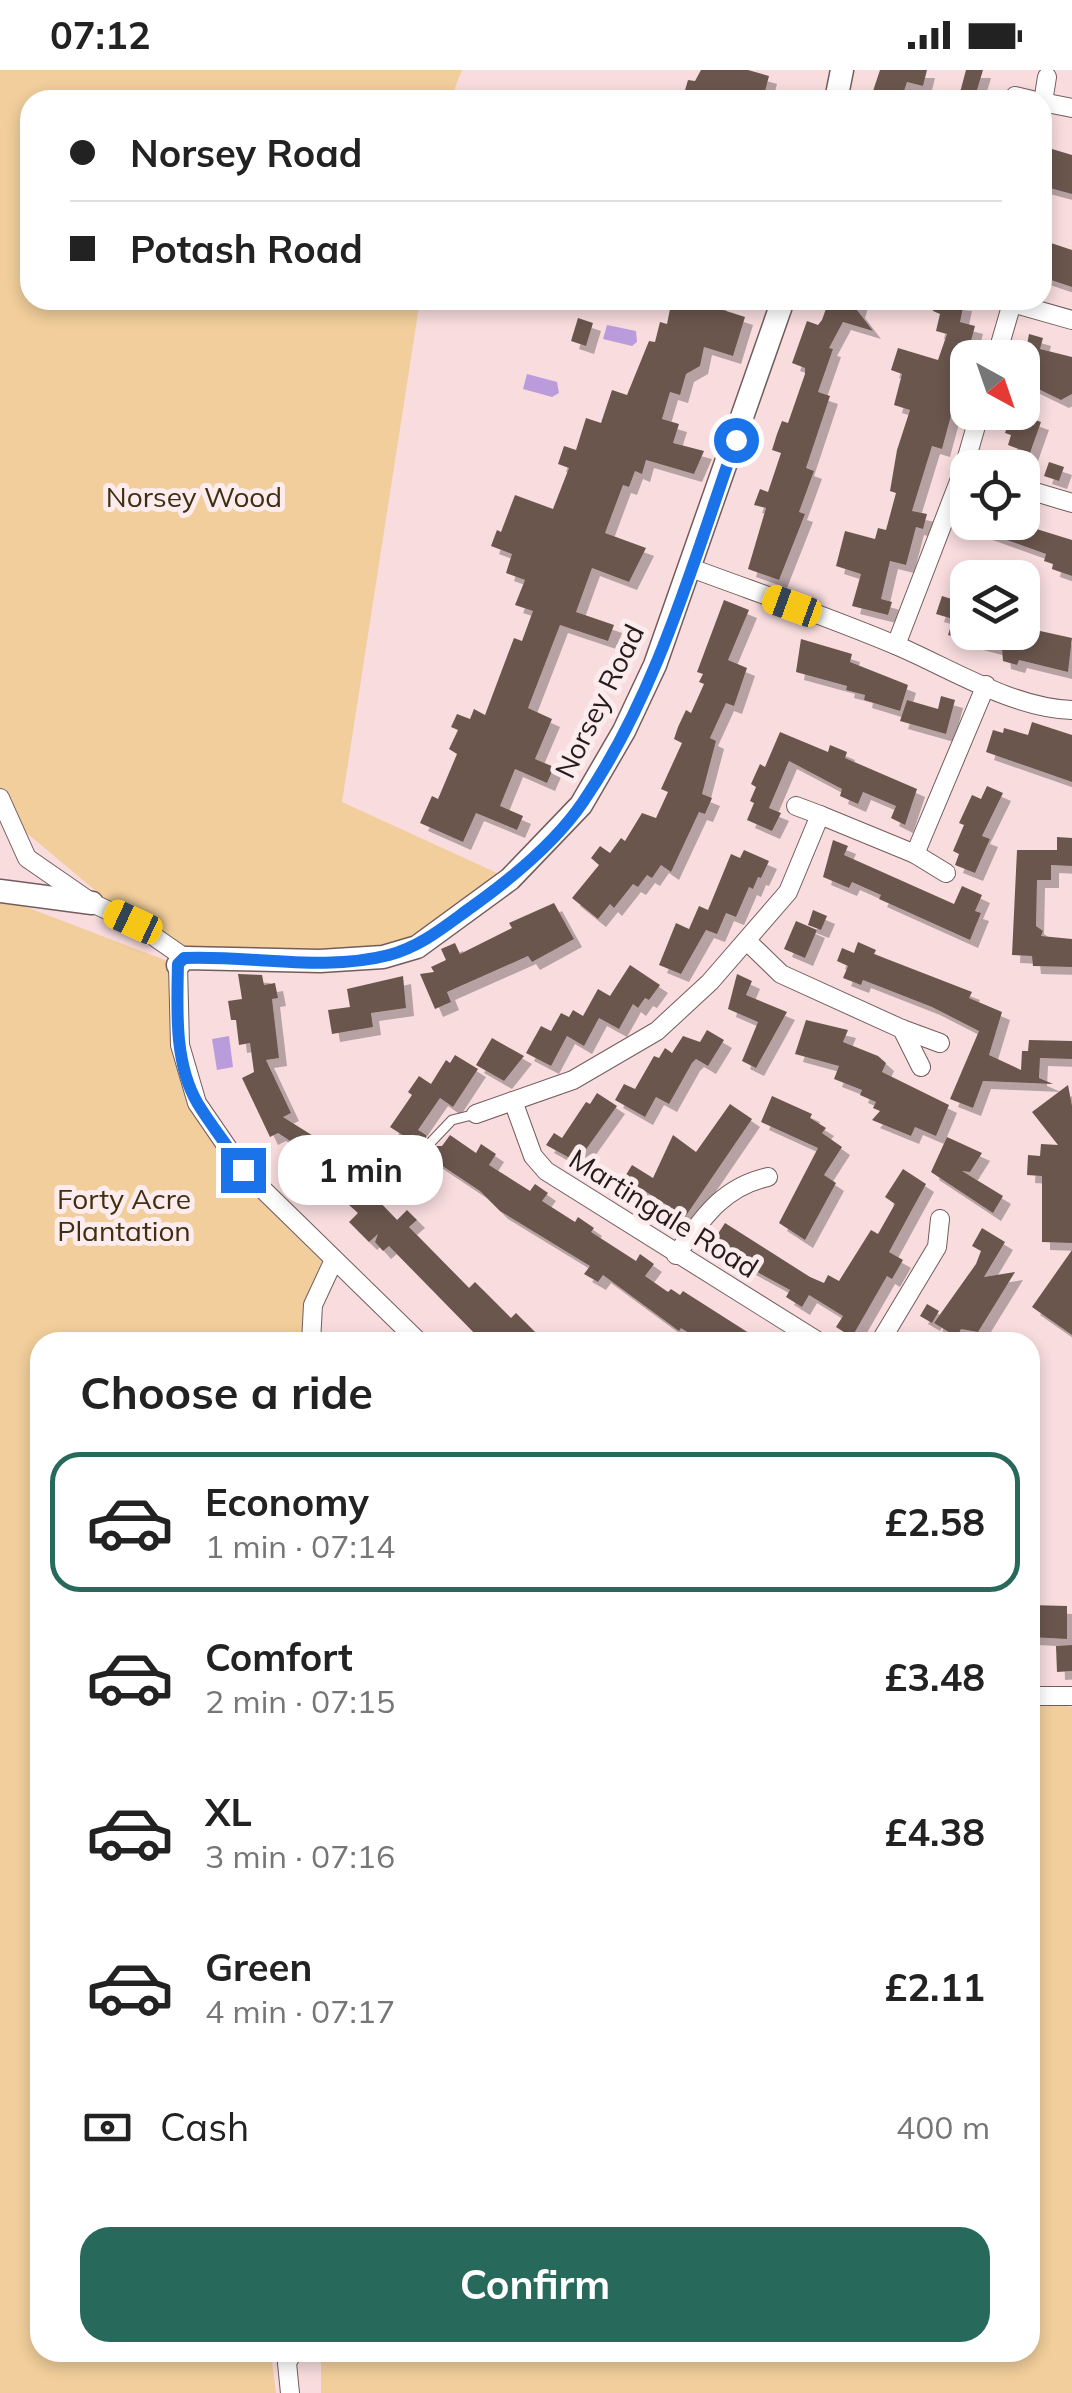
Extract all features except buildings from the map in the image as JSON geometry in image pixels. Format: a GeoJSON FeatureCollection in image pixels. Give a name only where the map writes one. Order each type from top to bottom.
{"type":"FeatureCollection","features":[{"type":"Feature","properties":{"kind":"street"},"geometry":{"type":"LineString","coordinates":[[1045,90],[1048,77]]}},
{"type":"Feature","properties":{"kind":"street","name":"Norsey Road"},"geometry":{"type":"LineString","coordinates":[[181,961],[320,961],[383,957],[417,947],[510,879],[581,805],[624,731],[692,568],[780,310]]}},
{"type":"Feature","properties":{"kind":"street"},"geometry":{"type":"LineString","coordinates":[[1000,340],[1005,310]]}},
{"type":"Feature","properties":{"kind":"street"},"geometry":{"type":"LineString","coordinates":[[1036,310],[1072,320]]}},
{"type":"Feature","properties":{"kind":"street"},"geometry":{"type":"LineString","coordinates":[[1040,493],[1072,503]]}},
{"type":"Feature","properties":{"kind":"street"},"geometry":{"type":"LineString","coordinates":[[896,646],[950,510]]}},
{"type":"Feature","properties":{"kind":"street"},"geometry":{"type":"LineString","coordinates":[[692,568],[1035,704],[1072,710]]}},
{"type":"Feature","properties":{"kind":"street"},"geometry":{"type":"LineString","coordinates":[[915,854],[986,685]]}},
{"type":"Feature","properties":{"kind":"street"},"geometry":{"type":"LineString","coordinates":[[0,798],[27,858],[92,904],[133,922],[181,961],[180,1045],[197,1103],[243,1170],[407,1332]]}},
{"type":"Feature","properties":{"kind":"street"},"geometry":{"type":"LineString","coordinates":[[796,806],[915,854],[946,872]]}},
{"type":"Feature","properties":{"kind":"street"},"geometry":{"type":"LineString","coordinates":[[476,1114],[573,1080],[656,1031],[747,941],[788,892],[820,815]]}},
{"type":"Feature","properties":{"kind":"street"},"geometry":{"type":"LineString","coordinates":[[0,891],[92,904]]}},
{"type":"Feature","properties":{"kind":"street"},"geometry":{"type":"LineString","coordinates":[[747,941],[780,974],[940,1043]]}},
{"type":"Feature","properties":{"kind":"street"},"geometry":{"type":"LineString","coordinates":[[902,1029],[921,1067]]}},
{"type":"Feature","properties":{"kind":"street","name":"Martingale Road"},"geometry":{"type":"LineString","coordinates":[[513,1101],[533,1156],[546,1171],[803,1332]]}},
{"type":"Feature","properties":{"kind":"street"},"geometry":{"type":"LineString","coordinates":[[676,1255],[709,1209],[730,1191],[768,1177]]}},
{"type":"Feature","properties":{"kind":"street"},"geometry":{"type":"LineString","coordinates":[[886,1332],[938,1247],[940,1220]]}},
{"type":"Feature","properties":{"kind":"street"},"geometry":{"type":"LineString","coordinates":[[311,1332],[312,1305],[333,1262]]}},
{"type":"Feature","properties":{"kind":"street"},"geometry":{"type":"LineString","coordinates":[[1040,1696],[1072,1696]]}},
{"type":"Feature","properties":{"kind":"street"},"geometry":{"type":"LineString","coordinates":[[287,2362],[290,2393]]}},
{"type":"Feature","properties":{"kind":"lane"},"geometry":{"type":"LineString","coordinates":[[432,1142],[452,1120],[476,1114]]}},
{"type":"Feature","properties":{"kind":"green space","name":"Norsey Wood"},"geometry":{"type":"Polygon","coordinates":[[[0,70],[462,70],[454,90],[20,90],[20,310],[418,310],[342,802],[510,879],[383,957],[183,952],[133,922],[10,819],[0,797],[0,70]]]}},
{"type":"Feature","properties":{"kind":"green space","name":"Forty Acre Plantation"},"geometry":{"type":"Polygon","coordinates":[[[0,897],[178,965],[187,1078],[243,1170],[333,1262],[314,1332],[30,1332],[30,2362],[272,2362],[276,2393],[0,2393],[0,897]]]}},
{"type":"Feature","properties":{"kind":"green space"},"geometry":{"type":"Polygon","coordinates":[[[1040,1702],[1072,1707],[1072,2393],[321,2393],[321,2362],[1040,2362],[1040,1702]]]}},
{"type":"Feature","properties":{"kind":"shaded area"},"geometry":{"type":"Polygon","coordinates":[[[607,325],[636,331],[637,342],[632,346],[603,339],[607,325]]]}},
{"type":"Feature","properties":{"kind":"shaded area"},"geometry":{"type":"Polygon","coordinates":[[[527,374],[557,382],[559,393],[552,397],[523,389],[527,374]]]}},
{"type":"Feature","properties":{"kind":"shaded area"},"geometry":{"type":"Polygon","coordinates":[[[229,1036],[233,1067],[217,1070],[212,1039],[229,1036]]]}},
{"type":"Feature","properties":{"kind":"route"},"geometry":{"type":"LineString","coordinates":[[243,1170],[197,1103],[187,1078],[177,1007],[178,964],[184,958],[224,956],[320,961],[383,957],[417,947],[510,879],[581,805],[624,731],[692,568],[736,440]]}}]}
